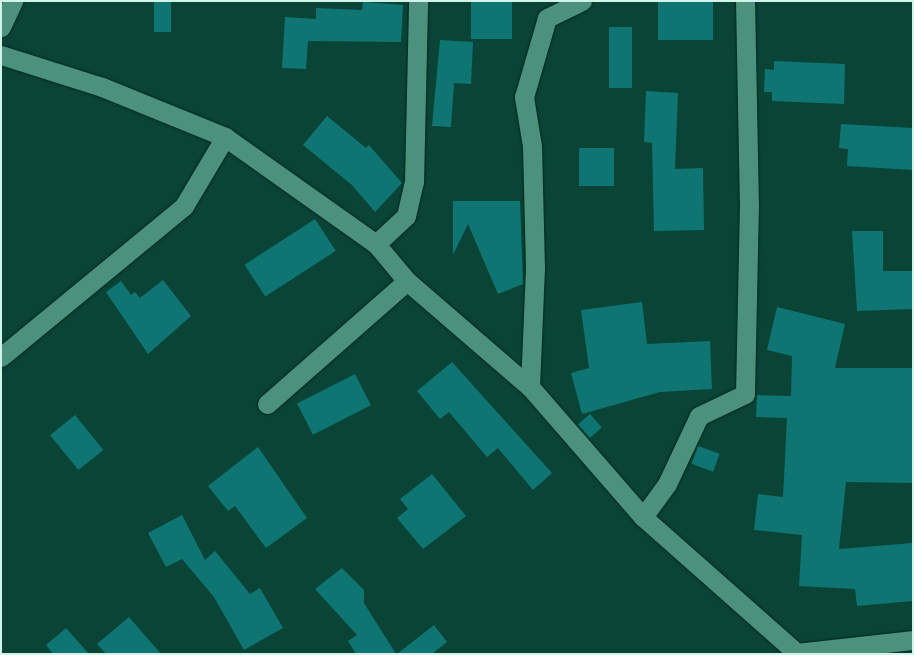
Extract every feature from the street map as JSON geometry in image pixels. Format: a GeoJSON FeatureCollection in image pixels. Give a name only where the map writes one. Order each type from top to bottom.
{"type":"FeatureCollection","features":[{"type":"Feature","properties":{"kind":"street"},"geometry":{"type":"LineString","coordinates":[[1,28],[13,1]]}},
{"type":"Feature","properties":{"kind":"street"},"geometry":{"type":"LineString","coordinates":[[376,244],[406,216],[414,182],[418,1]]}},
{"type":"Feature","properties":{"kind":"street"},"geometry":{"type":"LineString","coordinates":[[530,387],[535,268],[532,146],[524,97],[547,18],[582,1]]}},
{"type":"Feature","properties":{"kind":"street"},"geometry":{"type":"LineString","coordinates":[[643,517],[667,484],[699,416],[745,394],[749,208],[745,1]]}},
{"type":"Feature","properties":{"kind":"street"},"geometry":{"type":"LineString","coordinates":[[1,55],[102,86],[225,137],[376,244],[407,281],[530,387],[643,517],[797,653],[913,640]]}},
{"type":"Feature","properties":{"kind":"street"},"geometry":{"type":"LineString","coordinates":[[1,357],[184,206],[225,137]]}},
{"type":"Feature","properties":{"kind":"street"},"geometry":{"type":"LineString","coordinates":[[267,404],[407,281]]}},
{"type":"Feature","properties":{"kind":"building"},"geometry":{"type":"Polygon","coordinates":[[[154,1],[171,1],[171,32],[154,32],[154,1]]]}},
{"type":"Feature","properties":{"kind":"building"},"geometry":{"type":"Polygon","coordinates":[[[471,1],[512,1],[512,39],[471,39],[471,1]]]}},
{"type":"Feature","properties":{"kind":"building"},"geometry":{"type":"Polygon","coordinates":[[[658,1],[713,1],[713,40],[658,40],[658,1]]]}},
{"type":"Feature","properties":{"kind":"building"},"geometry":{"type":"Polygon","coordinates":[[[363,2],[403,5],[401,42],[308,41],[306,69],[282,68],[285,17],[316,19],[316,8],[362,10],[363,2]]]}},
{"type":"Feature","properties":{"kind":"building"},"geometry":{"type":"Polygon","coordinates":[[[609,27],[632,27],[632,88],[609,88],[609,27]]]}},
{"type":"Feature","properties":{"kind":"building"},"geometry":{"type":"Polygon","coordinates":[[[440,40],[473,42],[471,84],[454,83],[451,127],[432,126],[440,40]]]}},
{"type":"Feature","properties":{"kind":"building"},"geometry":{"type":"Polygon","coordinates":[[[774,61],[845,64],[844,104],[772,101],[772,92],[764,92],[765,69],[774,70],[774,61]]]}},
{"type":"Feature","properties":{"kind":"building"},"geometry":{"type":"Polygon","coordinates":[[[646,91],[678,93],[675,169],[703,168],[704,230],[654,231],[652,143],[644,142],[646,91]]]}},
{"type":"Feature","properties":{"kind":"building"},"geometry":{"type":"Polygon","coordinates":[[[327,116],[366,148],[369,145],[402,183],[375,212],[352,185],[303,145],[327,116]]]}},
{"type":"Feature","properties":{"kind":"building"},"geometry":{"type":"Polygon","coordinates":[[[841,124],[913,128],[913,170],[847,166],[848,149],[839,148],[841,124]]]}},
{"type":"Feature","properties":{"kind":"building"},"geometry":{"type":"Polygon","coordinates":[[[579,148],[614,148],[614,186],[579,186],[579,148]]]}},
{"type":"Feature","properties":{"kind":"building"},"geometry":{"type":"Polygon","coordinates":[[[453,201],[520,201],[523,284],[498,294],[468,224],[453,255],[453,201]]]}},
{"type":"Feature","properties":{"kind":"building"},"geometry":{"type":"Polygon","coordinates":[[[315,219],[336,251],[265,297],[245,265],[315,219]]]}},
{"type":"Feature","properties":{"kind":"building"},"geometry":{"type":"Polygon","coordinates":[[[852,231],[883,231],[883,271],[913,271],[913,309],[857,311],[852,231]]]}},
{"type":"Feature","properties":{"kind":"building"},"geometry":{"type":"Polygon","coordinates":[[[163,280],[191,316],[148,354],[106,292],[121,281],[131,295],[135,292],[140,298],[163,280]]]}},
{"type":"Feature","properties":{"kind":"building"},"geometry":{"type":"Polygon","coordinates":[[[642,302],[647,344],[710,341],[712,389],[660,392],[582,414],[571,373],[589,368],[581,310],[642,302]]]}},
{"type":"Feature","properties":{"kind":"building"},"geometry":{"type":"Polygon","coordinates":[[[777,307],[845,324],[835,368],[913,368],[913,483],[846,482],[839,549],[913,543],[913,601],[857,606],[855,589],[799,586],[802,535],[754,530],[758,494],[783,497],[787,418],[756,417],[757,395],[791,396],[792,356],[767,350],[777,307]]]}},
{"type":"Feature","properties":{"kind":"building"},"geometry":{"type":"Polygon","coordinates":[[[452,362],[552,473],[533,490],[498,448],[487,457],[449,412],[440,419],[417,391],[452,362]]]}},
{"type":"Feature","properties":{"kind":"building"},"geometry":{"type":"Polygon","coordinates":[[[355,374],[371,405],[313,435],[297,404],[355,374]]]}},
{"type":"Feature","properties":{"kind":"building"},"geometry":{"type":"Polygon","coordinates":[[[590,414],[602,428],[590,438],[578,424],[590,414]]]}},
{"type":"Feature","properties":{"kind":"building"},"geometry":{"type":"Polygon","coordinates":[[[75,415],[103,450],[78,470],[50,435],[75,415]]]}},
{"type":"Feature","properties":{"kind":"building"},"geometry":{"type":"Polygon","coordinates":[[[698,446],[720,454],[713,472],[692,464],[698,446]]]}},
{"type":"Feature","properties":{"kind":"building"},"geometry":{"type":"Polygon","coordinates":[[[258,447],[307,518],[266,548],[235,506],[228,511],[208,486],[258,447]]]}},
{"type":"Feature","properties":{"kind":"building"},"geometry":{"type":"Polygon","coordinates":[[[432,474],[466,516],[423,549],[397,518],[408,509],[400,499],[432,474]]]}},
{"type":"Feature","properties":{"kind":"building"},"geometry":{"type":"Polygon","coordinates":[[[182,515],[205,560],[215,551],[250,594],[260,588],[283,628],[244,650],[214,597],[182,559],[166,567],[148,533],[182,515]]]}},
{"type":"Feature","properties":{"kind":"building"},"geometry":{"type":"Polygon","coordinates":[[[342,568],[364,590],[364,603],[396,654],[356,654],[348,641],[357,635],[315,589],[342,568]]]}},
{"type":"Feature","properties":{"kind":"building"},"geometry":{"type":"Polygon","coordinates":[[[129,617],[161,654],[106,654],[97,644],[129,617]]]}},
{"type":"Feature","properties":{"kind":"building"},"geometry":{"type":"Polygon","coordinates":[[[434,625],[447,642],[432,654],[397,654],[434,625]]]}},
{"type":"Feature","properties":{"kind":"building"},"geometry":{"type":"Polygon","coordinates":[[[66,628],[89,654],[53,654],[46,645],[66,628]]]}}]}
